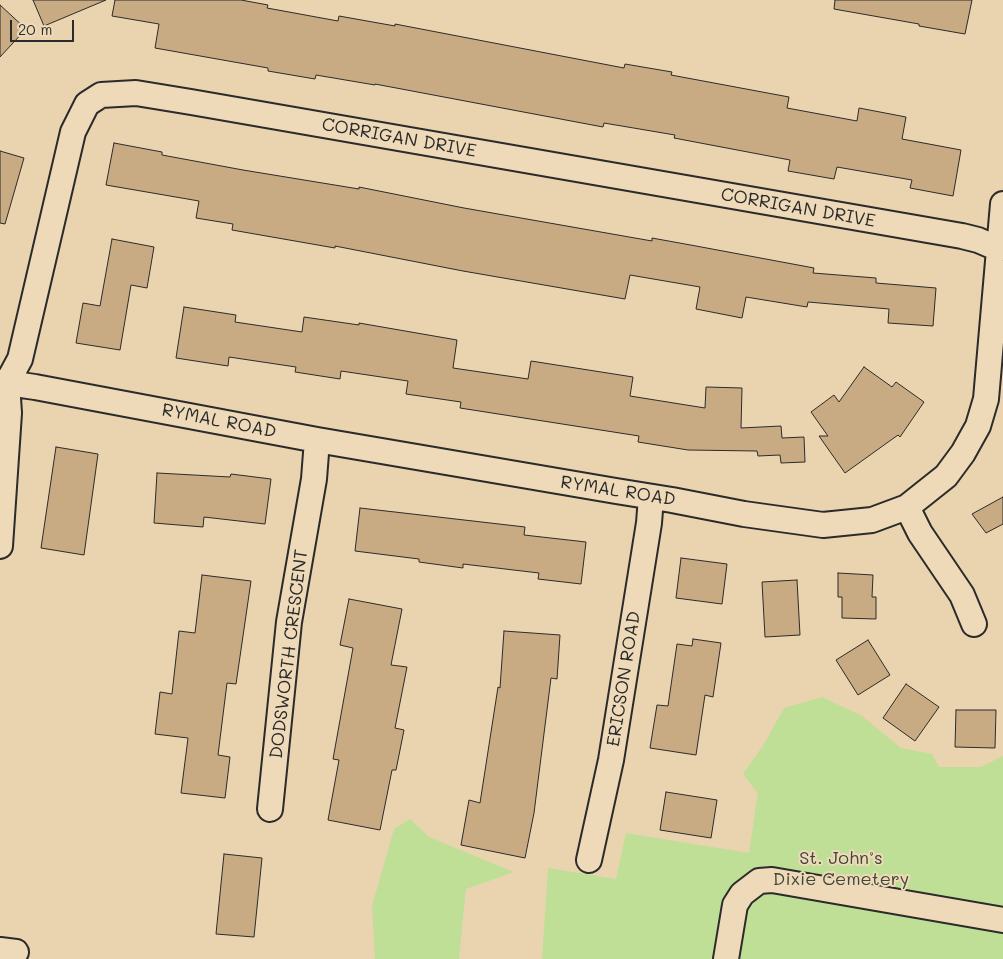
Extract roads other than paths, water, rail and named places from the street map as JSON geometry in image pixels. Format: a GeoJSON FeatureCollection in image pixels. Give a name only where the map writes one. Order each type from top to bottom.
{"type":"FeatureCollection","features":[{"type":"Feature","properties":{"kind":"street","name":"CORRIGAN DRIVE"},"geometry":{"type":"LineString","coordinates":[[3,383],[20,359],[73,132],[87,104],[101,95],[136,93],[191,102],[962,236],[978,240],[999,249]]}},
{"type":"Feature","properties":{"kind":"street","name":"RYMAL ROAD"},"geometry":{"type":"LineString","coordinates":[[3,383],[35,387],[317,440],[744,514],[823,525],[872,520],[906,507],[946,476],[964,453],[978,426],[986,399],[1003,204]]}},
{"type":"Feature","properties":{"kind":"street"},"geometry":{"type":"LineString","coordinates":[[0,546],[9,413],[3,383]]}},
{"type":"Feature","properties":{"kind":"street","name":"DODSWORTH CRESCENT"},"geometry":{"type":"LineString","coordinates":[[270,809],[289,622],[314,479],[317,440]]}},
{"type":"Feature","properties":{"kind":"street","name":"ERICSON ROAD"},"geometry":{"type":"LineString","coordinates":[[589,860],[611,760],[649,523],[650,497]]}},
{"type":"Feature","properties":{"kind":"street"},"geometry":{"type":"LineString","coordinates":[[906,507],[920,533],[962,595],[974,624]]}},
{"type":"Feature","properties":{"kind":"street"},"geometry":{"type":"LineString","coordinates":[[726,959],[735,905],[742,894],[759,881],[772,880],[1003,920]]}},
{"type":"Feature","properties":{"kind":"park label","name":"St. John’s Dixie Cemetery"},"geometry":{"type":"Point","coordinates":[841,868]}}]}
